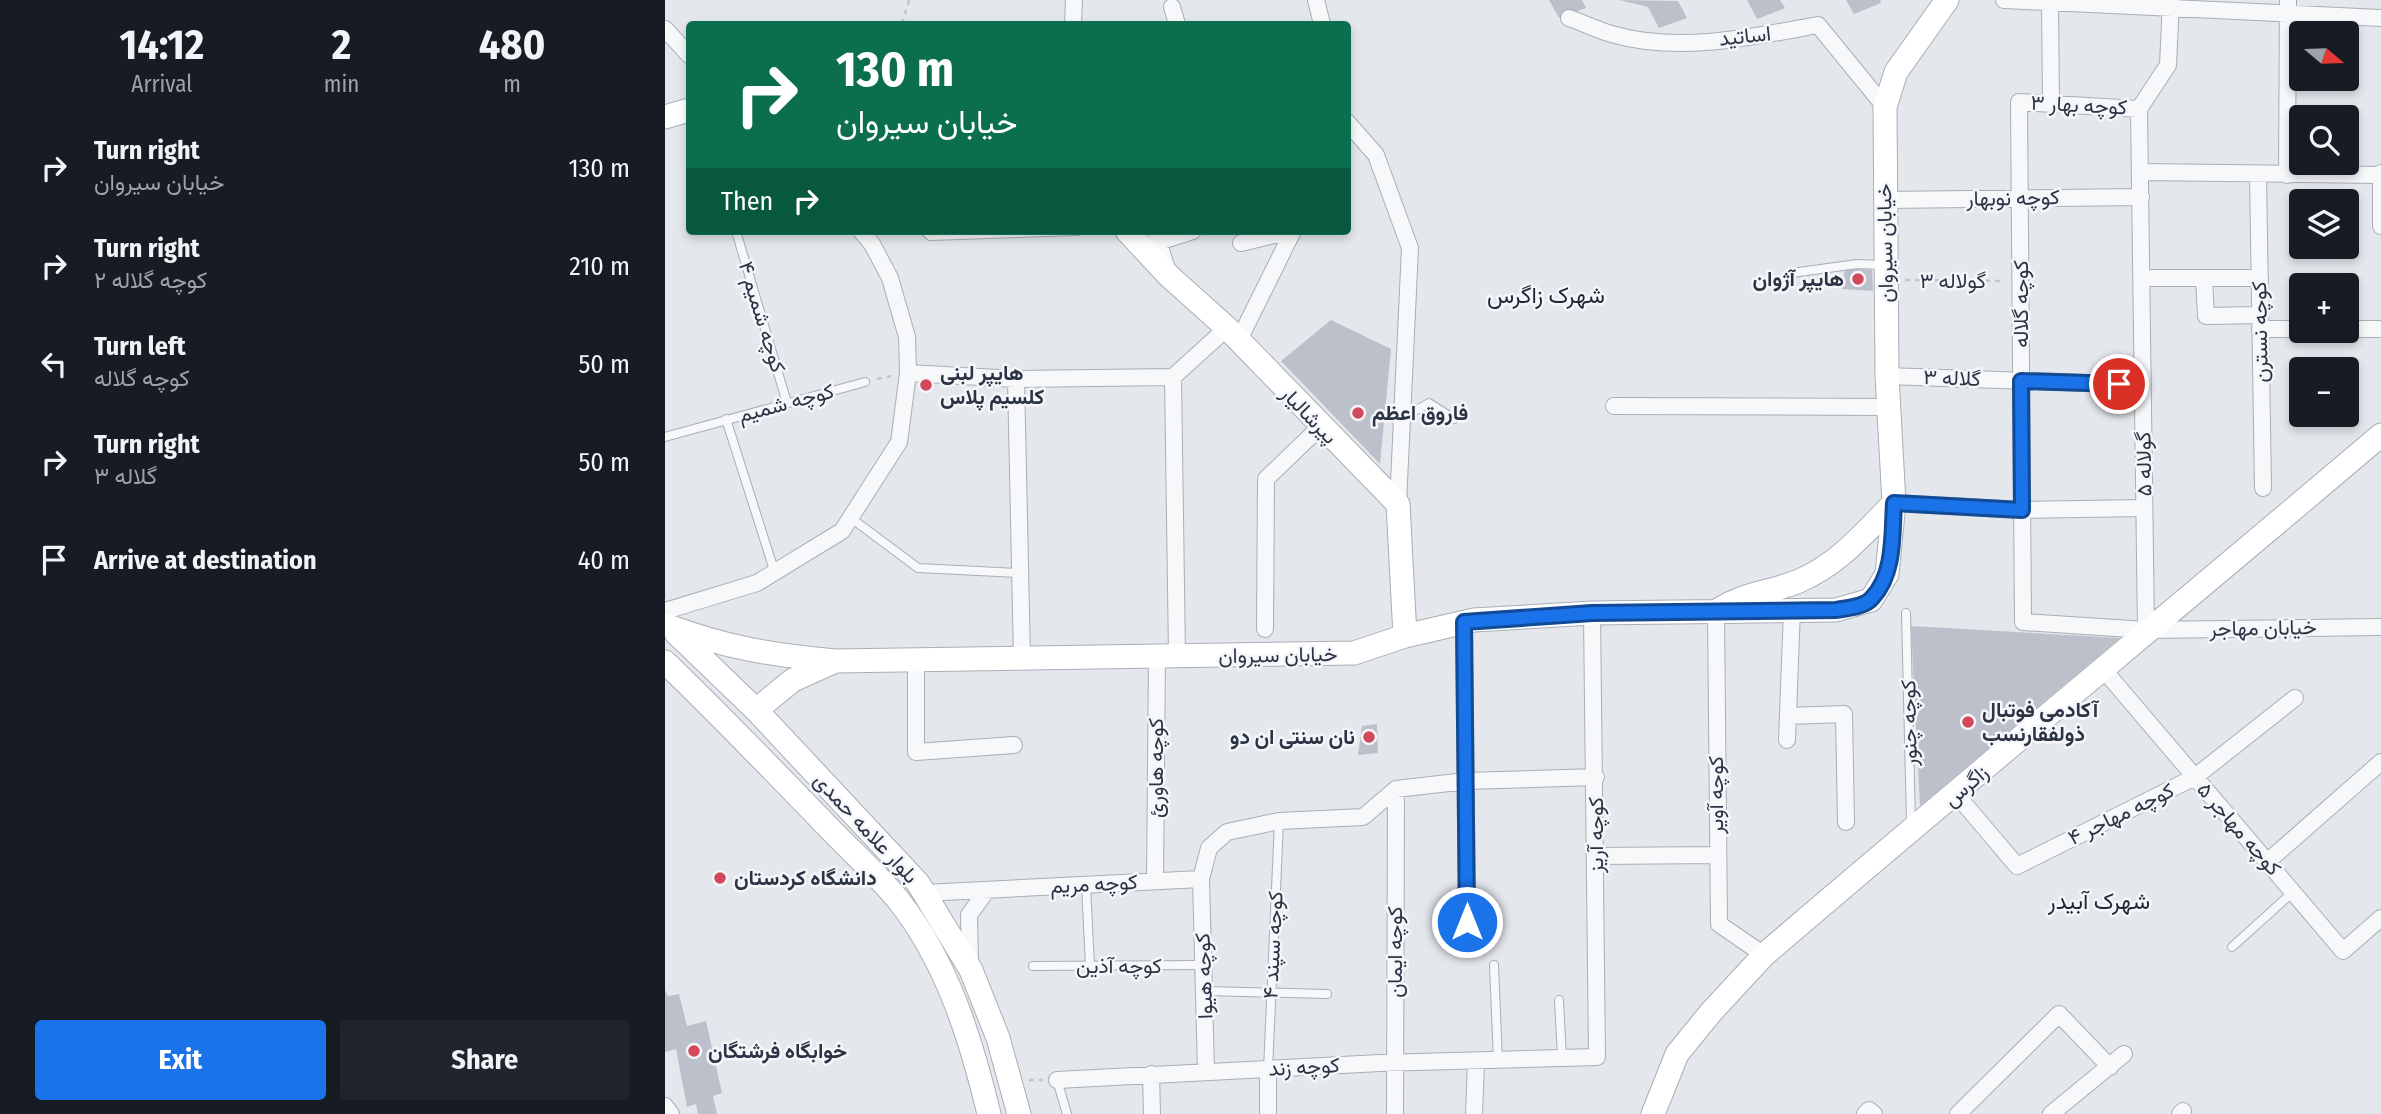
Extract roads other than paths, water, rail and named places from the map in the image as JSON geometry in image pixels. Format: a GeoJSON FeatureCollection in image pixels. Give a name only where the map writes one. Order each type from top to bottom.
{"type":"FeatureCollection","features":[{"type":"Feature","properties":{"kind":"street"},"geometry":{"type":"LineString","coordinates":[[1073,21],[1074,0]]}},
{"type":"Feature","properties":{"kind":"street"},"geometry":{"type":"LineString","coordinates":[[1316,0],[1321,21]]}},
{"type":"Feature","properties":{"kind":"street","name":"خیابان سیروان"},"geometry":{"type":"LineString","coordinates":[[666,620],[716,643],[765,655],[835,661],[1354,653],[1405,636],[1464,622],[1592,613],[1836,610],[1871,600],[1887,574],[1894,503],[1887,376],[1885,107],[1896,72],[1947,0]]}},
{"type":"Feature","properties":{"kind":"street"},"geometry":{"type":"LineString","coordinates":[[2004,0],[2288,7],[2381,18]]}},
{"type":"Feature","properties":{"kind":"street"},"geometry":{"type":"LineString","coordinates":[[2051,104],[2061,2]]}},
{"type":"Feature","properties":{"kind":"street"},"geometry":{"type":"LineString","coordinates":[[2139,108],[2168,65],[2171,4]]}},
{"type":"Feature","properties":{"kind":"street"},"geometry":{"type":"LineString","coordinates":[[1172,7],[1176,21]]}},
{"type":"Feature","properties":{"kind":"street"},"geometry":{"type":"LineString","coordinates":[[2287,175],[2288,7]]}},
{"type":"Feature","properties":{"kind":"street","name":"اساتید"},"geometry":{"type":"LineString","coordinates":[[1569,18],[1615,35],[1668,43],[1750,38],[1818,25],[1885,107]]}},
{"type":"Feature","properties":{"kind":"street"},"geometry":{"type":"LineString","coordinates":[[665,29],[686,52]]}},
{"type":"Feature","properties":{"kind":"street","name":"کوچه بهار ۳"},"geometry":{"type":"LineString","coordinates":[[2019,102],[2139,108]]}},
{"type":"Feature","properties":{"kind":"street","name":"کوچه گلاله"},"geometry":{"type":"LineString","coordinates":[[2019,102],[2023,622],[2146,630]]}},
{"type":"Feature","properties":{"kind":"street","name":"گولاله ۵"},"geometry":{"type":"LineString","coordinates":[[2139,108],[2146,630]]}},
{"type":"Feature","properties":{"kind":"street"},"geometry":{"type":"LineString","coordinates":[[665,117],[686,111]]}},
{"type":"Feature","properties":{"kind":"street"},"geometry":{"type":"LineString","coordinates":[[1351,127],[1376,155],[1410,248],[1399,419],[1398,504],[1405,636]]}},
{"type":"Feature","properties":{"kind":"street"},"geometry":{"type":"LineString","coordinates":[[2141,172],[2380,174],[2381,226]]}},
{"type":"Feature","properties":{"kind":"street","name":"کوچه نسترن"},"geometry":{"type":"LineString","coordinates":[[2258,175],[2263,488]]}},
{"type":"Feature","properties":{"kind":"street","name":"کوچه نوبهار"},"geometry":{"type":"LineString","coordinates":[[1885,200],[2141,197]]}},
{"type":"Feature","properties":{"kind":"street"},"geometry":{"type":"LineString","coordinates":[[666,620],[757,583],[842,531],[899,442],[908,373],[907,337],[890,278],[864,235]]}},
{"type":"Feature","properties":{"kind":"street","name":"پیرشالیار"},"geometry":{"type":"LineString","coordinates":[[1131,235],[1398,504]]}},
{"type":"Feature","properties":{"kind":"street"},"geometry":{"type":"LineString","coordinates":[[1241,243],[1275,235]]}},
{"type":"Feature","properties":{"kind":"street"},"geometry":{"type":"LineString","coordinates":[[908,373],[1016,379],[1173,377],[1233,335],[1290,235]]}},
{"type":"Feature","properties":{"kind":"street"},"geometry":{"type":"LineString","coordinates":[[1157,236],[1170,276]]}},
{"type":"Feature","properties":{"kind":"street"},"geometry":{"type":"LineString","coordinates":[[2142,278],[2260,278]]}},
{"type":"Feature","properties":{"kind":"street"},"geometry":{"type":"LineString","coordinates":[[2204,278],[2206,316],[2289,328]]}},
{"type":"Feature","properties":{"kind":"street"},"geometry":{"type":"LineString","coordinates":[[2359,330],[2381,330]]}},
{"type":"Feature","properties":{"kind":"street","name":"گلاله ۳"},"geometry":{"type":"LineString","coordinates":[[1887,376],[2143,385]]}},
{"type":"Feature","properties":{"kind":"street","name":"کوچه هاورئ"},"geometry":{"type":"LineString","coordinates":[[1155,881],[1167,656],[1173,377]]}},
{"type":"Feature","properties":{"kind":"street"},"geometry":{"type":"LineString","coordinates":[[1016,379],[1022,658]]}},
{"type":"Feature","properties":{"kind":"street"},"geometry":{"type":"LineString","coordinates":[[1614,406],[1889,407]]}},
{"type":"Feature","properties":{"kind":"street"},"geometry":{"type":"LineString","coordinates":[[1265,629],[1266,479],[1320,427]]}},
{"type":"Feature","properties":{"kind":"street","name":"زاگرس"},"geometry":{"type":"LineString","coordinates":[[1653,1114],[1677,1054],[1712,1011],[1765,955],[2146,630],[2303,504],[2381,435]]}},
{"type":"Feature","properties":{"kind":"street"},"geometry":{"type":"LineString","coordinates":[[1894,503],[2022,510],[2144,508]]}},
{"type":"Feature","properties":{"kind":"street","name":"خیابان سیروان"},"geometry":{"type":"LineString","coordinates":[[1716,611],[1739,598],[1797,582],[1831,565],[1894,503]]}},
{"type":"Feature","properties":{"kind":"street"},"geometry":{"type":"LineString","coordinates":[[1787,740],[1793,610]]}},
{"type":"Feature","properties":{"kind":"street","name":"کوچه آویر"},"geometry":{"type":"LineString","coordinates":[[1716,611],[1719,924],[1765,955]]}},
{"type":"Feature","properties":{"kind":"street","name":"کوچه آریز"},"geometry":{"type":"LineString","coordinates":[[1592,613],[1596,777],[1597,1057]]}},
{"type":"Feature","properties":{"kind":"street","name":"بلوار علامه حمدی"},"geometry":{"type":"LineString","coordinates":[[666,620],[887,847],[924,893],[971,971],[1011,1080],[1019,1114]]}},
{"type":"Feature","properties":{"kind":"street"},"geometry":{"type":"LineString","coordinates":[[1464,622],[1467,922]]}},
{"type":"Feature","properties":{"kind":"street","name":"خیابان مهاجر"},"geometry":{"type":"LineString","coordinates":[[2146,630],[2381,627]]}},
{"type":"Feature","properties":{"kind":"street"},"geometry":{"type":"LineString","coordinates":[[916,660],[916,752],[1014,745]]}},
{"type":"Feature","properties":{"kind":"street"},"geometry":{"type":"LineString","coordinates":[[756,710],[793,680],[835,661]]}},
{"type":"Feature","properties":{"kind":"street","name":"بلوار علامه حمدی"},"geometry":{"type":"LineString","coordinates":[[665,662],[736,731],[899,901],[928,947],[957,1007],[973,1045],[989,1114]]}},
{"type":"Feature","properties":{"kind":"street","name":"کوچه مهاجر ۵"},"geometry":{"type":"LineString","coordinates":[[2103,669],[2343,951],[2381,918]]}},
{"type":"Feature","properties":{"kind":"street","name":"کوچه مهاجر ۴"},"geometry":{"type":"LineString","coordinates":[[1956,794],[2017,866],[2195,777],[2295,698]]}},
{"type":"Feature","properties":{"kind":"street"},"geometry":{"type":"LineString","coordinates":[[1788,716],[1844,714],[1846,822]]}},
{"type":"Feature","properties":{"kind":"street"},"geometry":{"type":"LineString","coordinates":[[2267,862],[2381,762]]}},
{"type":"Feature","properties":{"kind":"street"},"geometry":{"type":"LineString","coordinates":[[1396,789],[1466,781],[1596,777]]}},
{"type":"Feature","properties":{"kind":"street","name":"کوچه هیوا"},"geometry":{"type":"LineString","coordinates":[[1206,1072],[1206,991],[1201,880],[1209,848],[1227,832],[1279,821],[1363,817],[1396,789]]}},
{"type":"Feature","properties":{"kind":"street","name":"کوچه ایمان"},"geometry":{"type":"LineString","coordinates":[[1395,1114],[1396,789]]}},
{"type":"Feature","properties":{"kind":"street"},"geometry":{"type":"LineString","coordinates":[[1596,856],[1717,855]]}},
{"type":"Feature","properties":{"kind":"street","name":"کوچه مریم"},"geometry":{"type":"LineString","coordinates":[[924,893],[1201,880]]}},
{"type":"Feature","properties":{"kind":"street"},"geometry":{"type":"LineString","coordinates":[[971,971],[967,939],[969,915],[987,890]]}},
{"type":"Feature","properties":{"kind":"street"},"geometry":{"type":"LineString","coordinates":[[1958,1114],[2059,1014],[2110,1067]]}},
{"type":"Feature","properties":{"kind":"street"},"geometry":{"type":"LineString","coordinates":[[2051,1114],[2124,1054]]}},
{"type":"Feature","properties":{"kind":"street","name":"کوچه زند"},"geometry":{"type":"LineString","coordinates":[[1057,1080],[1395,1063],[1597,1057]]}},
{"type":"Feature","properties":{"kind":"street"},"geometry":{"type":"LineString","coordinates":[[1473,1114],[1476,1062]]}},
{"type":"Feature","properties":{"kind":"street"},"geometry":{"type":"LineString","coordinates":[[1268,1070],[1268,1114]]}},
{"type":"Feature","properties":{"kind":"street"},"geometry":{"type":"LineString","coordinates":[[1151,1074],[1153,1114]]}},
{"type":"Feature","properties":{"kind":"street"},"geometry":{"type":"LineString","coordinates":[[665,1106],[671,1114]]}},
{"type":"Feature","properties":{"kind":"street"},"geometry":{"type":"LineString","coordinates":[[1865,1114],[1869,1110],[1874,1114]]}},
{"type":"Feature","properties":{"kind":"lane","name":"کوچه شمیم ۴"},"geometry":{"type":"LineString","coordinates":[[737,235],[787,403]]}},
{"type":"Feature","properties":{"kind":"lane"},"geometry":{"type":"LineString","coordinates":[[929,235],[959,235]]}},
{"type":"Feature","properties":{"kind":"lane"},"geometry":{"type":"LineString","coordinates":[[1792,273],[1857,264],[1886,273]]}},
{"type":"Feature","properties":{"kind":"lane","name":"کوچه شمیم"},"geometry":{"type":"LineString","coordinates":[[665,437],[865,382]]}},
{"type":"Feature","properties":{"kind":"lane"},"geometry":{"type":"LineString","coordinates":[[1399,419],[1429,403],[1454,419]]}},
{"type":"Feature","properties":{"kind":"lane"},"geometry":{"type":"LineString","coordinates":[[726,419],[775,573]]}},
{"type":"Feature","properties":{"kind":"lane"},"geometry":{"type":"LineString","coordinates":[[851,517],[918,568],[1020,573]]}},
{"type":"Feature","properties":{"kind":"lane","name":"کوچه چنور"},"geometry":{"type":"LineString","coordinates":[[1906,613],[1911,833]]}},
{"type":"Feature","properties":{"kind":"lane","name":"کوچه سپند ۴"},"geometry":{"type":"LineString","coordinates":[[1268,1070],[1279,821]]}},
{"type":"Feature","properties":{"kind":"lane"},"geometry":{"type":"LineString","coordinates":[[1086,884],[1090,966]]}},
{"type":"Feature","properties":{"kind":"lane","name":"کوچه مهاجر ۵"},"geometry":{"type":"LineString","coordinates":[[2232,947],[2293,892]]}},
{"type":"Feature","properties":{"kind":"lane","name":"کوچه آذین"},"geometry":{"type":"LineString","coordinates":[[1033,966],[1204,965]]}},
{"type":"Feature","properties":{"kind":"lane"},"geometry":{"type":"LineString","coordinates":[[1494,965],[1498,1061]]}},
{"type":"Feature","properties":{"kind":"lane"},"geometry":{"type":"LineString","coordinates":[[1206,991],[1327,994]]}},
{"type":"Feature","properties":{"kind":"lane"},"geometry":{"type":"LineString","coordinates":[[1559,1000],[1562,1058]]}},
{"type":"Feature","properties":{"kind":"lane"},"geometry":{"type":"LineString","coordinates":[[1057,1080],[1067,1114]]}},
{"type":"Feature","properties":{"kind":"place","name":"هایپر آژوان"},"geometry":{"type":"Point","coordinates":[1858,279]}},
{"type":"Feature","properties":{"kind":"place","name":"هایپر لبنی کلسیم پلاس"},"geometry":{"type":"Point","coordinates":[926,385]}},
{"type":"Feature","properties":{"kind":"place","name":"فاروق اعظم"},"geometry":{"type":"Point","coordinates":[1358,413]}},
{"type":"Feature","properties":{"kind":"place","name":"آکادمی فوتبال ذولفقارنسب"},"geometry":{"type":"Point","coordinates":[1968,722]}},
{"type":"Feature","properties":{"kind":"place","name":"نان سنتی ان دو"},"geometry":{"type":"Point","coordinates":[1369,737]}},
{"type":"Feature","properties":{"kind":"place","name":"دانشگاه کردستان"},"geometry":{"type":"Point","coordinates":[720,878]}},
{"type":"Feature","properties":{"kind":"place","name":"خوابگاه فرشتگان"},"geometry":{"type":"Point","coordinates":[694,1051]}},
{"type":"Feature","properties":{"kind":"district","name":"شهرک زاگرس"},"geometry":{"type":"Point","coordinates":[1546,295]}},
{"type":"Feature","properties":{"kind":"district","name":"شهرک آبیدر"},"geometry":{"type":"Point","coordinates":[2099,901]}}]}
